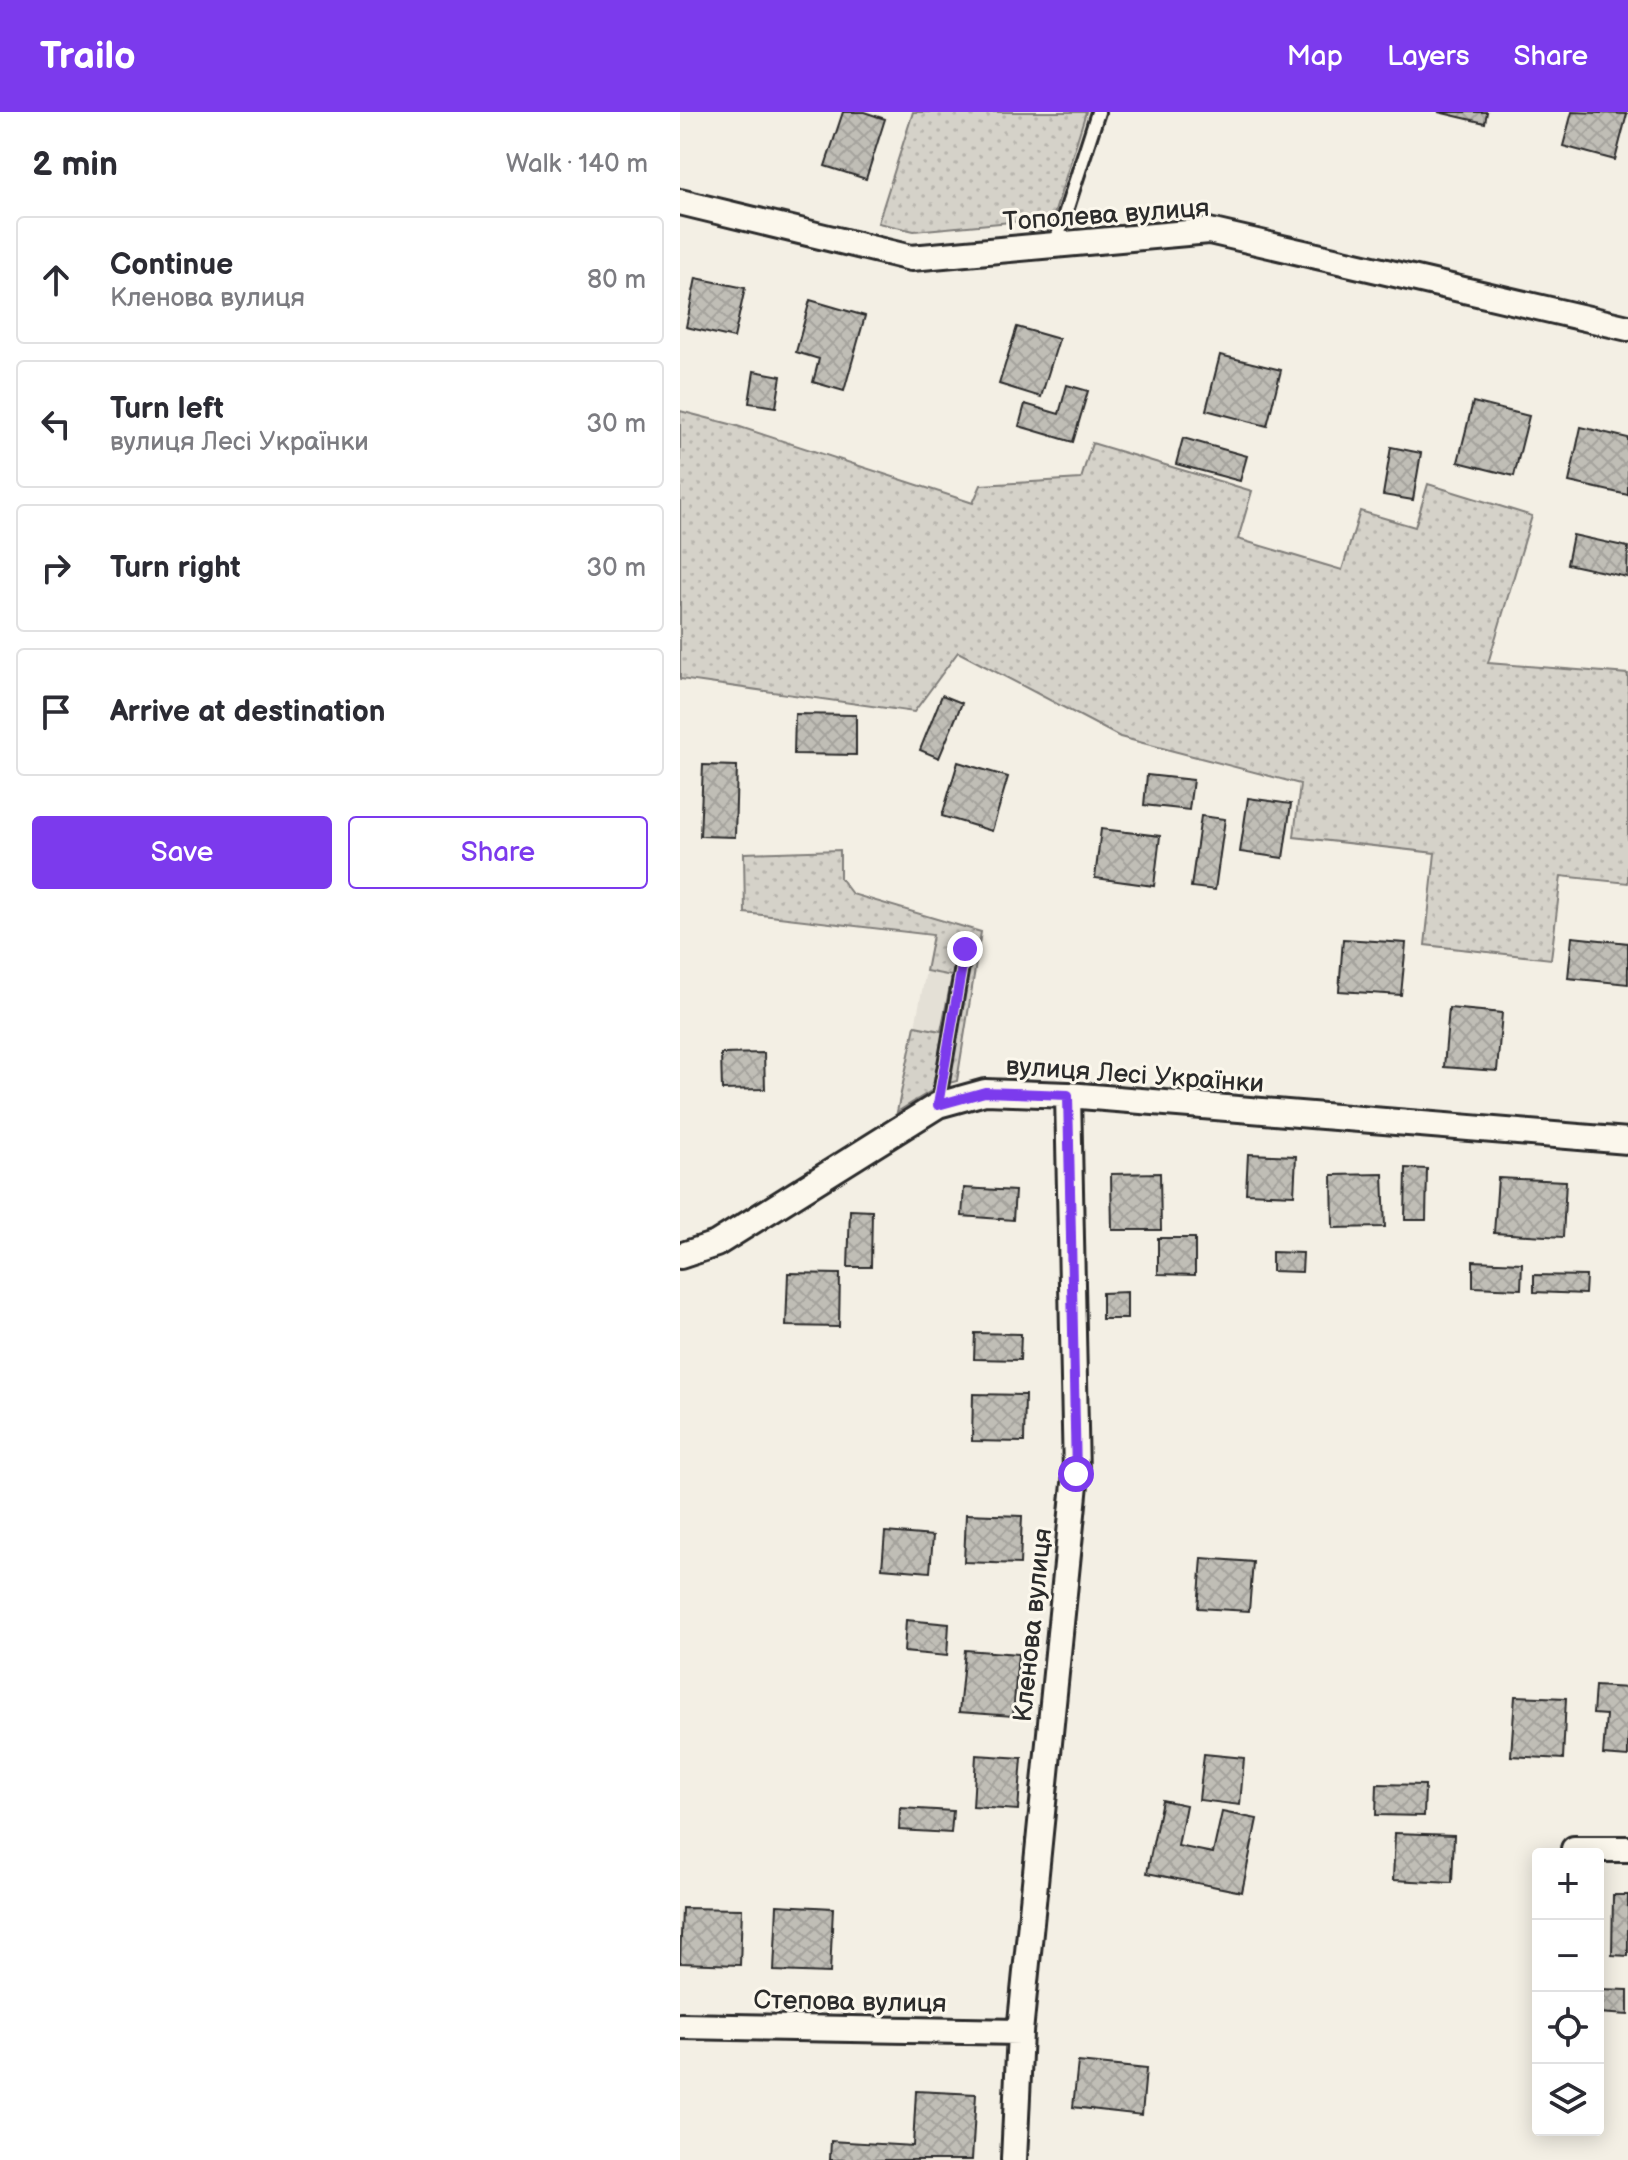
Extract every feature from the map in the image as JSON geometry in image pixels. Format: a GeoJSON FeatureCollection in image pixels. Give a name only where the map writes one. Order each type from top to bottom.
{"type":"FeatureCollection","features":[{"type":"Feature","properties":{"kind":"street","name":"Тополева вулиця"},"geometry":{"type":"LineString","coordinates":[[680,202],[911,258],[1209,231],[1628,328]]}},
{"type":"Feature","properties":{"kind":"street","name":"вулиця Лесі Українки"},"geometry":{"type":"LineString","coordinates":[[680,1256],[716,1244],[938,1105],[985,1092],[1068,1095],[1628,1141]]}},
{"type":"Feature","properties":{"kind":"street","name":"Кленова вулиця"},"geometry":{"type":"LineString","coordinates":[[1014,2160],[1020,2032],[1076,1474],[1068,1095]]}},
{"type":"Feature","properties":{"kind":"street"},"geometry":{"type":"LineString","coordinates":[[1604,1849],[1628,1849]]}},
{"type":"Feature","properties":{"kind":"street","name":"Степова вулиця"},"geometry":{"type":"LineString","coordinates":[[680,2026],[1020,2032]]}},
{"type":"Feature","properties":{"kind":"lane"},"geometry":{"type":"LineString","coordinates":[[1055,245],[1098,112]]}},
{"type":"Feature","properties":{"kind":"lane"},"geometry":{"type":"LineString","coordinates":[[938,1105],[965,949]]}},
{"type":"Feature","properties":{"kind":"shaded area"},"geometry":{"type":"Polygon","coordinates":[[[913,112],[1086,112],[1053,218],[914,231],[878,223],[913,112]]]}},
{"type":"Feature","properties":{"kind":"shaded area"},"geometry":{"type":"Polygon","coordinates":[[[680,411],[734,425],[973,503],[981,485],[1081,479],[1092,443],[1252,491],[1238,539],[1342,570],[1360,511],[1415,527],[1428,484],[1532,516],[1488,663],[1628,674],[1628,883],[1561,876],[1551,959],[1425,945],[1435,853],[1294,837],[1300,784],[1120,737],[958,652],[914,712],[680,679],[680,411]]]}},
{"type":"Feature","properties":{"kind":"shaded area"},"geometry":{"type":"Polygon","coordinates":[[[840,850],[840,878],[852,894],[981,932],[957,1081],[941,1085],[897,1112],[915,1026],[941,1031],[952,976],[926,971],[933,935],[745,913],[744,853],[840,850]]]}},
{"type":"Feature","properties":{"kind":"shaded area"},"geometry":{"type":"Polygon","coordinates":[[[926,971],[952,976],[941,1031],[915,1026],[926,971]]]}},
{"type":"Feature","properties":{"kind":"building"},"geometry":{"type":"Polygon","coordinates":[[[843,112],[864,112],[885,119],[866,179],[825,166],[843,112]]]}},
{"type":"Feature","properties":{"kind":"building"},"geometry":{"type":"Polygon","coordinates":[[[1438,112],[1487,112],[1485,123],[1438,112]]]}},
{"type":"Feature","properties":{"kind":"building"},"geometry":{"type":"Polygon","coordinates":[[[1572,112],[1627,114],[1615,160],[1563,146],[1572,112]]]}},
{"type":"Feature","properties":{"kind":"building"},"geometry":{"type":"Polygon","coordinates":[[[696,278],[745,288],[734,338],[686,327],[696,278]]]}},
{"type":"Feature","properties":{"kind":"building"},"geometry":{"type":"Polygon","coordinates":[[[810,300],[865,316],[844,391],[813,382],[819,359],[796,352],[810,300]]]}},
{"type":"Feature","properties":{"kind":"building"},"geometry":{"type":"Polygon","coordinates":[[[1017,327],[1059,339],[1041,397],[999,384],[1017,327]]]}},
{"type":"Feature","properties":{"kind":"building"},"geometry":{"type":"Polygon","coordinates":[[[1220,355],[1281,370],[1267,426],[1206,410],[1220,355]]]}},
{"type":"Feature","properties":{"kind":"building"},"geometry":{"type":"Polygon","coordinates":[[[754,371],[781,376],[776,407],[749,403],[754,371]]]}},
{"type":"Feature","properties":{"kind":"building"},"geometry":{"type":"Polygon","coordinates":[[[1067,385],[1088,391],[1073,442],[1019,426],[1025,404],[1059,414],[1067,385]]]}},
{"type":"Feature","properties":{"kind":"building"},"geometry":{"type":"Polygon","coordinates":[[[1473,402],[1529,416],[1514,476],[1458,462],[1473,402]]]}},
{"type":"Feature","properties":{"kind":"building"},"geometry":{"type":"Polygon","coordinates":[[[1581,427],[1628,438],[1628,495],[1569,482],[1581,427]]]}},
{"type":"Feature","properties":{"kind":"building"},"geometry":{"type":"Polygon","coordinates":[[[1183,438],[1247,456],[1240,481],[1176,464],[1183,438]]]}},
{"type":"Feature","properties":{"kind":"building"},"geometry":{"type":"Polygon","coordinates":[[[1391,447],[1421,453],[1413,500],[1383,495],[1391,447]]]}},
{"type":"Feature","properties":{"kind":"building"},"geometry":{"type":"Polygon","coordinates":[[[1573,535],[1628,547],[1627,577],[1567,564],[1573,535]]]}},
{"type":"Feature","properties":{"kind":"building"},"geometry":{"type":"Polygon","coordinates":[[[942,695],[962,703],[939,758],[920,750],[942,695]]]}},
{"type":"Feature","properties":{"kind":"building"},"geometry":{"type":"Polygon","coordinates":[[[795,714],[856,715],[856,755],[794,754],[795,714]]]}},
{"type":"Feature","properties":{"kind":"building"},"geometry":{"type":"Polygon","coordinates":[[[958,762],[1008,777],[992,831],[942,816],[958,762]]]}},
{"type":"Feature","properties":{"kind":"building"},"geometry":{"type":"Polygon","coordinates":[[[703,765],[737,766],[735,837],[700,836],[703,765]]]}},
{"type":"Feature","properties":{"kind":"building"},"geometry":{"type":"Polygon","coordinates":[[[1147,775],[1193,780],[1189,810],[1144,805],[1147,775]]]}},
{"type":"Feature","properties":{"kind":"building"},"geometry":{"type":"Polygon","coordinates":[[[1248,798],[1291,804],[1283,858],[1240,852],[1248,798]]]}},
{"type":"Feature","properties":{"kind":"building"},"geometry":{"type":"Polygon","coordinates":[[[1201,816],[1225,819],[1215,890],[1191,887],[1201,816]]]}},
{"type":"Feature","properties":{"kind":"building"},"geometry":{"type":"Polygon","coordinates":[[[1101,829],[1160,836],[1154,886],[1095,878],[1101,829]]]}},
{"type":"Feature","properties":{"kind":"building"},"geometry":{"type":"Polygon","coordinates":[[[1572,937],[1628,943],[1628,984],[1568,978],[1572,937]]]}},
{"type":"Feature","properties":{"kind":"building"},"geometry":{"type":"Polygon","coordinates":[[[1343,939],[1406,943],[1401,995],[1339,991],[1343,939]]]}},
{"type":"Feature","properties":{"kind":"building"},"geometry":{"type":"Polygon","coordinates":[[[1449,1008],[1502,1013],[1497,1071],[1444,1067],[1449,1008]]]}},
{"type":"Feature","properties":{"kind":"building"},"geometry":{"type":"Polygon","coordinates":[[[764,1053],[765,1089],[722,1090],[721,1054],[764,1053]]]}},
{"type":"Feature","properties":{"kind":"building"},"geometry":{"type":"Polygon","coordinates":[[[1248,1154],[1296,1156],[1294,1195],[1246,1193],[1248,1154]]]}},
{"type":"Feature","properties":{"kind":"building"},"geometry":{"type":"Polygon","coordinates":[[[1406,1168],[1427,1169],[1426,1220],[1405,1220],[1406,1168]]]}},
{"type":"Feature","properties":{"kind":"building"},"geometry":{"type":"Polygon","coordinates":[[[1160,1173],[1161,1230],[1112,1230],[1111,1174],[1160,1173]]]}},
{"type":"Feature","properties":{"kind":"building"},"geometry":{"type":"Polygon","coordinates":[[[1383,1174],[1385,1227],[1333,1228],[1332,1175],[1383,1174]]]}},
{"type":"Feature","properties":{"kind":"building"},"geometry":{"type":"Polygon","coordinates":[[[1498,1178],[1566,1181],[1563,1237],[1494,1233],[1498,1178]]]}},
{"type":"Feature","properties":{"kind":"building"},"geometry":{"type":"Polygon","coordinates":[[[964,1188],[1015,1191],[1013,1220],[962,1216],[964,1188]]]}},
{"type":"Feature","properties":{"kind":"building"},"geometry":{"type":"Polygon","coordinates":[[[850,1210],[872,1211],[871,1267],[848,1267],[850,1210]]]}},
{"type":"Feature","properties":{"kind":"building"},"geometry":{"type":"Polygon","coordinates":[[[1158,1238],[1195,1238],[1195,1275],[1158,1274],[1158,1238]]]}},
{"type":"Feature","properties":{"kind":"building"},"geometry":{"type":"Polygon","coordinates":[[[1272,1252],[1303,1253],[1302,1272],[1272,1271],[1272,1252]]]}},
{"type":"Feature","properties":{"kind":"building"},"geometry":{"type":"Polygon","coordinates":[[[1473,1261],[1522,1263],[1521,1289],[1473,1287],[1473,1261]]]}},
{"type":"Feature","properties":{"kind":"building"},"geometry":{"type":"Polygon","coordinates":[[[788,1273],[840,1274],[839,1327],[786,1326],[788,1273]]]}},
{"type":"Feature","properties":{"kind":"building"},"geometry":{"type":"Polygon","coordinates":[[[1534,1275],[1586,1276],[1585,1294],[1534,1292],[1534,1275]]]}},
{"type":"Feature","properties":{"kind":"building"},"geometry":{"type":"Polygon","coordinates":[[[1127,1292],[1127,1319],[1102,1319],[1102,1293],[1127,1292]]]}},
{"type":"Feature","properties":{"kind":"building"},"geometry":{"type":"Polygon","coordinates":[[[975,1333],[1021,1334],[1020,1360],[974,1359],[975,1333]]]}},
{"type":"Feature","properties":{"kind":"building"},"geometry":{"type":"Polygon","coordinates":[[[973,1394],[1025,1395],[1024,1442],[972,1441],[973,1394]]]}},
{"type":"Feature","properties":{"kind":"building"},"geometry":{"type":"Polygon","coordinates":[[[966,1514],[1022,1516],[1020,1564],[964,1562],[966,1514]]]}},
{"type":"Feature","properties":{"kind":"building"},"geometry":{"type":"Polygon","coordinates":[[[885,1532],[933,1536],[930,1572],[882,1568],[885,1532]]]}},
{"type":"Feature","properties":{"kind":"building"},"geometry":{"type":"Polygon","coordinates":[[[1202,1558],[1253,1562],[1249,1611],[1198,1608],[1202,1558]]]}},
{"type":"Feature","properties":{"kind":"building"},"geometry":{"type":"Polygon","coordinates":[[[906,1620],[949,1624],[947,1656],[904,1652],[906,1620]]]}},
{"type":"Feature","properties":{"kind":"building"},"geometry":{"type":"Polygon","coordinates":[[[965,1650],[1018,1654],[1013,1716],[959,1712],[965,1650]]]}},
{"type":"Feature","properties":{"kind":"building"},"geometry":{"type":"Polygon","coordinates":[[[1595,1686],[1628,1688],[1628,1757],[1603,1755],[1606,1715],[1593,1714],[1595,1686]]]}},
{"type":"Feature","properties":{"kind":"building"},"geometry":{"type":"Polygon","coordinates":[[[1515,1696],[1566,1698],[1563,1759],[1511,1756],[1515,1696]]]}},
{"type":"Feature","properties":{"kind":"building"},"geometry":{"type":"Polygon","coordinates":[[[1204,1754],[1244,1758],[1240,1805],[1199,1800],[1204,1754]]]}},
{"type":"Feature","properties":{"kind":"building"},"geometry":{"type":"Polygon","coordinates":[[[976,1755],[1022,1758],[1018,1810],[973,1807],[976,1755]]]}},
{"type":"Feature","properties":{"kind":"building"},"geometry":{"type":"Polygon","coordinates":[[[1377,1784],[1425,1785],[1424,1816],[1376,1815],[1377,1784]]]}},
{"type":"Feature","properties":{"kind":"building"},"geometry":{"type":"Polygon","coordinates":[[[1162,1800],[1186,1805],[1178,1846],[1213,1853],[1222,1812],[1257,1819],[1242,1892],[1147,1873],[1162,1800]]]}},
{"type":"Feature","properties":{"kind":"building"},"geometry":{"type":"Polygon","coordinates":[[[900,1808],[953,1811],[951,1833],[899,1830],[900,1808]]]}},
{"type":"Feature","properties":{"kind":"building"},"geometry":{"type":"Polygon","coordinates":[[[1395,1833],[1454,1835],[1452,1883],[1393,1880],[1395,1833]]]}},
{"type":"Feature","properties":{"kind":"building"},"geometry":{"type":"Polygon","coordinates":[[[1613,1895],[1628,1895],[1628,1956],[1612,1955],[1613,1895]]]}},
{"type":"Feature","properties":{"kind":"building"},"geometry":{"type":"Polygon","coordinates":[[[777,1905],[833,1908],[830,1973],[774,1971],[777,1905]]]}},
{"type":"Feature","properties":{"kind":"building"},"geometry":{"type":"Polygon","coordinates":[[[682,1908],[742,1909],[740,1965],[680,1963],[682,1908]]]}},
{"type":"Feature","properties":{"kind":"building"},"geometry":{"type":"Polygon","coordinates":[[[1604,1989],[1628,1990],[1628,2015],[1604,2013],[1604,1989]]]}},
{"type":"Feature","properties":{"kind":"building"},"geometry":{"type":"Polygon","coordinates":[[[1078,2062],[1146,2069],[1142,2115],[1073,2107],[1078,2062]]]}},
{"type":"Feature","properties":{"kind":"building"},"geometry":{"type":"Polygon","coordinates":[[[916,2091],[976,2094],[972,2160],[830,2160],[831,2141],[913,2146],[916,2091]]]}},
{"type":"Feature","properties":{"kind":"route"},"geometry":{"type":"LineString","coordinates":[[965,949],[938,1105],[985,1092],[1068,1095],[1076,1474]]}}]}
